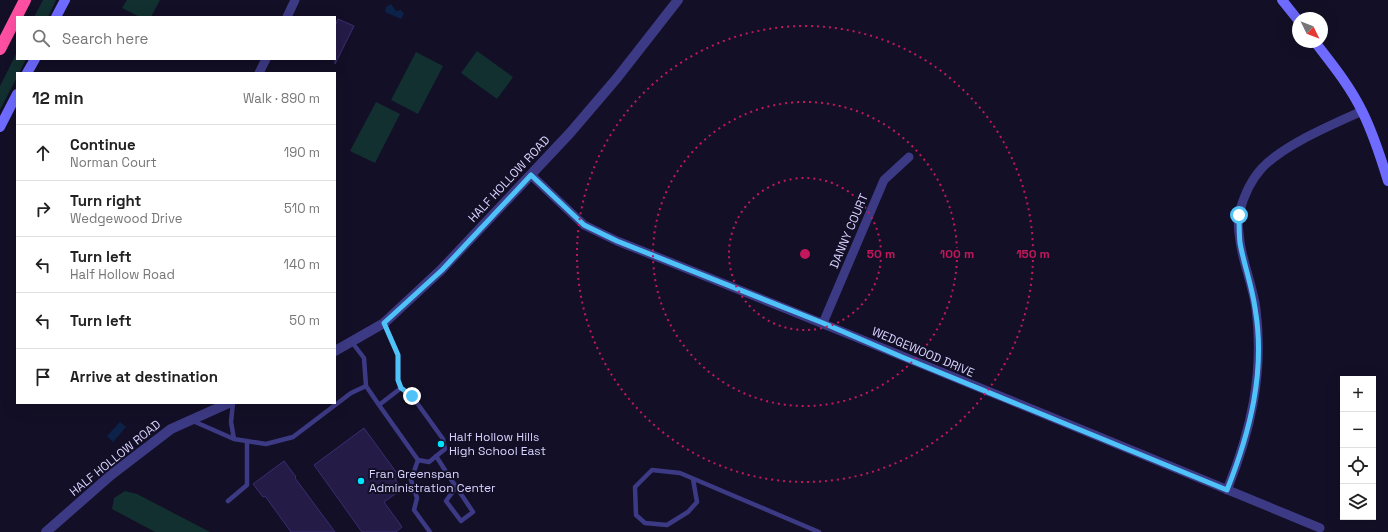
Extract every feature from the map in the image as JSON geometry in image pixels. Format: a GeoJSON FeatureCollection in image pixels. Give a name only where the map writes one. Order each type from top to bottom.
{"type":"FeatureCollection","features":[{"type":"Feature","properties":{"kind":"highway"},"geometry":{"type":"LineString","coordinates":[[17,16],[25,0]]}},
{"type":"Feature","properties":{"kind":"highway"},"geometry":{"type":"LineString","coordinates":[[0,49],[16,18]]}},
{"type":"Feature","properties":{"kind":"main road"},"geometry":{"type":"LineString","coordinates":[[57,16],[65,0]]}},
{"type":"Feature","properties":{"kind":"main road"},"geometry":{"type":"LineString","coordinates":[[1282,0],[1292,12]]}},
{"type":"Feature","properties":{"kind":"main road"},"geometry":{"type":"LineString","coordinates":[[1320,48],[1340,75],[1362,111],[1382,160],[1388,181]]}},
{"type":"Feature","properties":{"kind":"main road"},"geometry":{"type":"LineString","coordinates":[[28,72],[34,60]]}},
{"type":"Feature","properties":{"kind":"main road"},"geometry":{"type":"LineString","coordinates":[[0,127],[16,96]]}},
{"type":"Feature","properties":{"kind":"street"},"geometry":{"type":"LineString","coordinates":[[288,16],[296,0]]}},
{"type":"Feature","properties":{"kind":"street","name":"HALF HOLLOW ROAD"},"geometry":{"type":"LineString","coordinates":[[336,350],[384,323],[442,270],[570,134],[617,78],[678,0]]}},
{"type":"Feature","properties":{"kind":"street"},"geometry":{"type":"LineString","coordinates":[[260,72],[266,60]]}},
{"type":"Feature","properties":{"kind":"street"},"geometry":{"type":"LineString","coordinates":[[1227,490],[1246,436],[1256,385],[1259,357],[1256,308],[1240,242],[1239,215],[1241,209],[1248,190],[1262,169],[1281,152],[1362,111]]}},
{"type":"Feature","properties":{"kind":"street","name":"DANNY COURT"},"geometry":{"type":"LineString","coordinates":[[823,323],[884,180],[910,157]]}},
{"type":"Feature","properties":{"kind":"street","name":"WEDGEWOOD DRIVE"},"geometry":{"type":"LineString","coordinates":[[531,175],[584,225],[617,241],[823,323],[902,357],[1320,528]]}},
{"type":"Feature","properties":{"kind":"street","name":"HALF HOLLOW ROAD"},"geometry":{"type":"LineString","coordinates":[[46,532],[111,475],[171,430],[227,404]]}},
{"type":"Feature","properties":{"kind":"lane"},"geometry":{"type":"LineString","coordinates":[[352,341],[364,358],[366,386],[418,460],[429,462],[445,449],[443,439],[412,396],[401,388],[398,380],[398,355],[384,323]]}},
{"type":"Feature","properties":{"kind":"lane"},"geometry":{"type":"LineString","coordinates":[[192,420],[234,439],[266,444],[293,437],[351,393],[366,386]]}},
{"type":"Feature","properties":{"kind":"lane"},"geometry":{"type":"LineString","coordinates":[[379,405],[401,388]]}},
{"type":"Feature","properties":{"kind":"lane"},"geometry":{"type":"LineString","coordinates":[[233,404],[231,422],[234,439]]}},
{"type":"Feature","properties":{"kind":"lane"},"geometry":{"type":"LineString","coordinates":[[228,501],[247,485],[247,441]]}},
{"type":"Feature","properties":{"kind":"lane"},"geometry":{"type":"LineString","coordinates":[[436,456],[455,485],[472,512],[461,521],[446,501],[454,490],[455,485]]}},
{"type":"Feature","properties":{"kind":"lane"},"geometry":{"type":"LineString","coordinates":[[418,460],[411,480],[417,498],[414,510],[430,532]]}},
{"type":"Feature","properties":{"kind":"lane"},"geometry":{"type":"LineString","coordinates":[[693,478],[697,502],[688,512],[667,525],[645,523],[636,515],[635,487],[652,470],[680,473],[693,478],[819,532]]}},
{"type":"Feature","properties":{"kind":"green space"},"geometry":{"type":"Polygon","coordinates":[[[43,0],[56,0],[48,16],[35,16],[43,0]]]}},
{"type":"Feature","properties":{"kind":"green space"},"geometry":{"type":"Polygon","coordinates":[[[127,0],[160,0],[152,16],[138,16],[122,8],[127,0]]]}},
{"type":"Feature","properties":{"kind":"green space"},"geometry":{"type":"Polygon","coordinates":[[[477,51],[513,77],[497,99],[461,73],[477,51]]]}},
{"type":"Feature","properties":{"kind":"green space"},"geometry":{"type":"Polygon","coordinates":[[[416,52],[443,66],[418,114],[391,100],[416,52]]]}},
{"type":"Feature","properties":{"kind":"green space"},"geometry":{"type":"Polygon","coordinates":[[[16,54],[16,60],[26,60],[20,72],[16,72],[16,79],[0,110],[0,86],[16,54]]]}},
{"type":"Feature","properties":{"kind":"green space"},"geometry":{"type":"Polygon","coordinates":[[[376,102],[400,114],[375,163],[350,151],[376,102]]]}},
{"type":"Feature","properties":{"kind":"green space"},"geometry":{"type":"Polygon","coordinates":[[[125,491],[137,494],[210,532],[155,532],[112,509],[114,498],[125,491]]]}},
{"type":"Feature","properties":{"kind":"water"},"geometry":{"type":"Polygon","coordinates":[[[391,4],[396,11],[401,10],[404,14],[401,19],[385,12],[386,7],[391,4]]]}},
{"type":"Feature","properties":{"kind":"water"},"geometry":{"type":"Polygon","coordinates":[[[120,422],[126,427],[113,442],[107,436],[120,422]]]}},
{"type":"Feature","properties":{"kind":"building"},"geometry":{"type":"Polygon","coordinates":[[[338,19],[354,26],[335,64],[336,60],[336,24],[338,19]]]}},
{"type":"Feature","properties":{"kind":"building","name":"Fran Greenspan Administration Center"},"geometry":{"type":"Polygon","coordinates":[[[364,428],[399,476],[395,479],[402,489],[384,502],[402,527],[396,532],[362,532],[314,465],[364,428]]]}},
{"type":"Feature","properties":{"kind":"building"},"geometry":{"type":"Polygon","coordinates":[[[284,461],[335,532],[291,532],[265,496],[263,497],[253,484],[284,461]]]}},
{"type":"Feature","properties":{"kind":"place","name":"Half Hollow Hills High School East"},"geometry":{"type":"Point","coordinates":[441,444]}},
{"type":"Feature","properties":{"kind":"place","name":"Fran Greenspan Administration Center"},"geometry":{"type":"Point","coordinates":[361,481]}},
{"type":"Feature","properties":{"kind":"route"},"geometry":{"type":"LineString","coordinates":[[412,396],[401,388],[398,380],[398,355],[384,323],[442,270],[531,175],[584,225],[617,241],[823,323],[902,357],[1227,490],[1246,436],[1252,410],[1259,357],[1256,308],[1240,242],[1239,215]]}}]}
